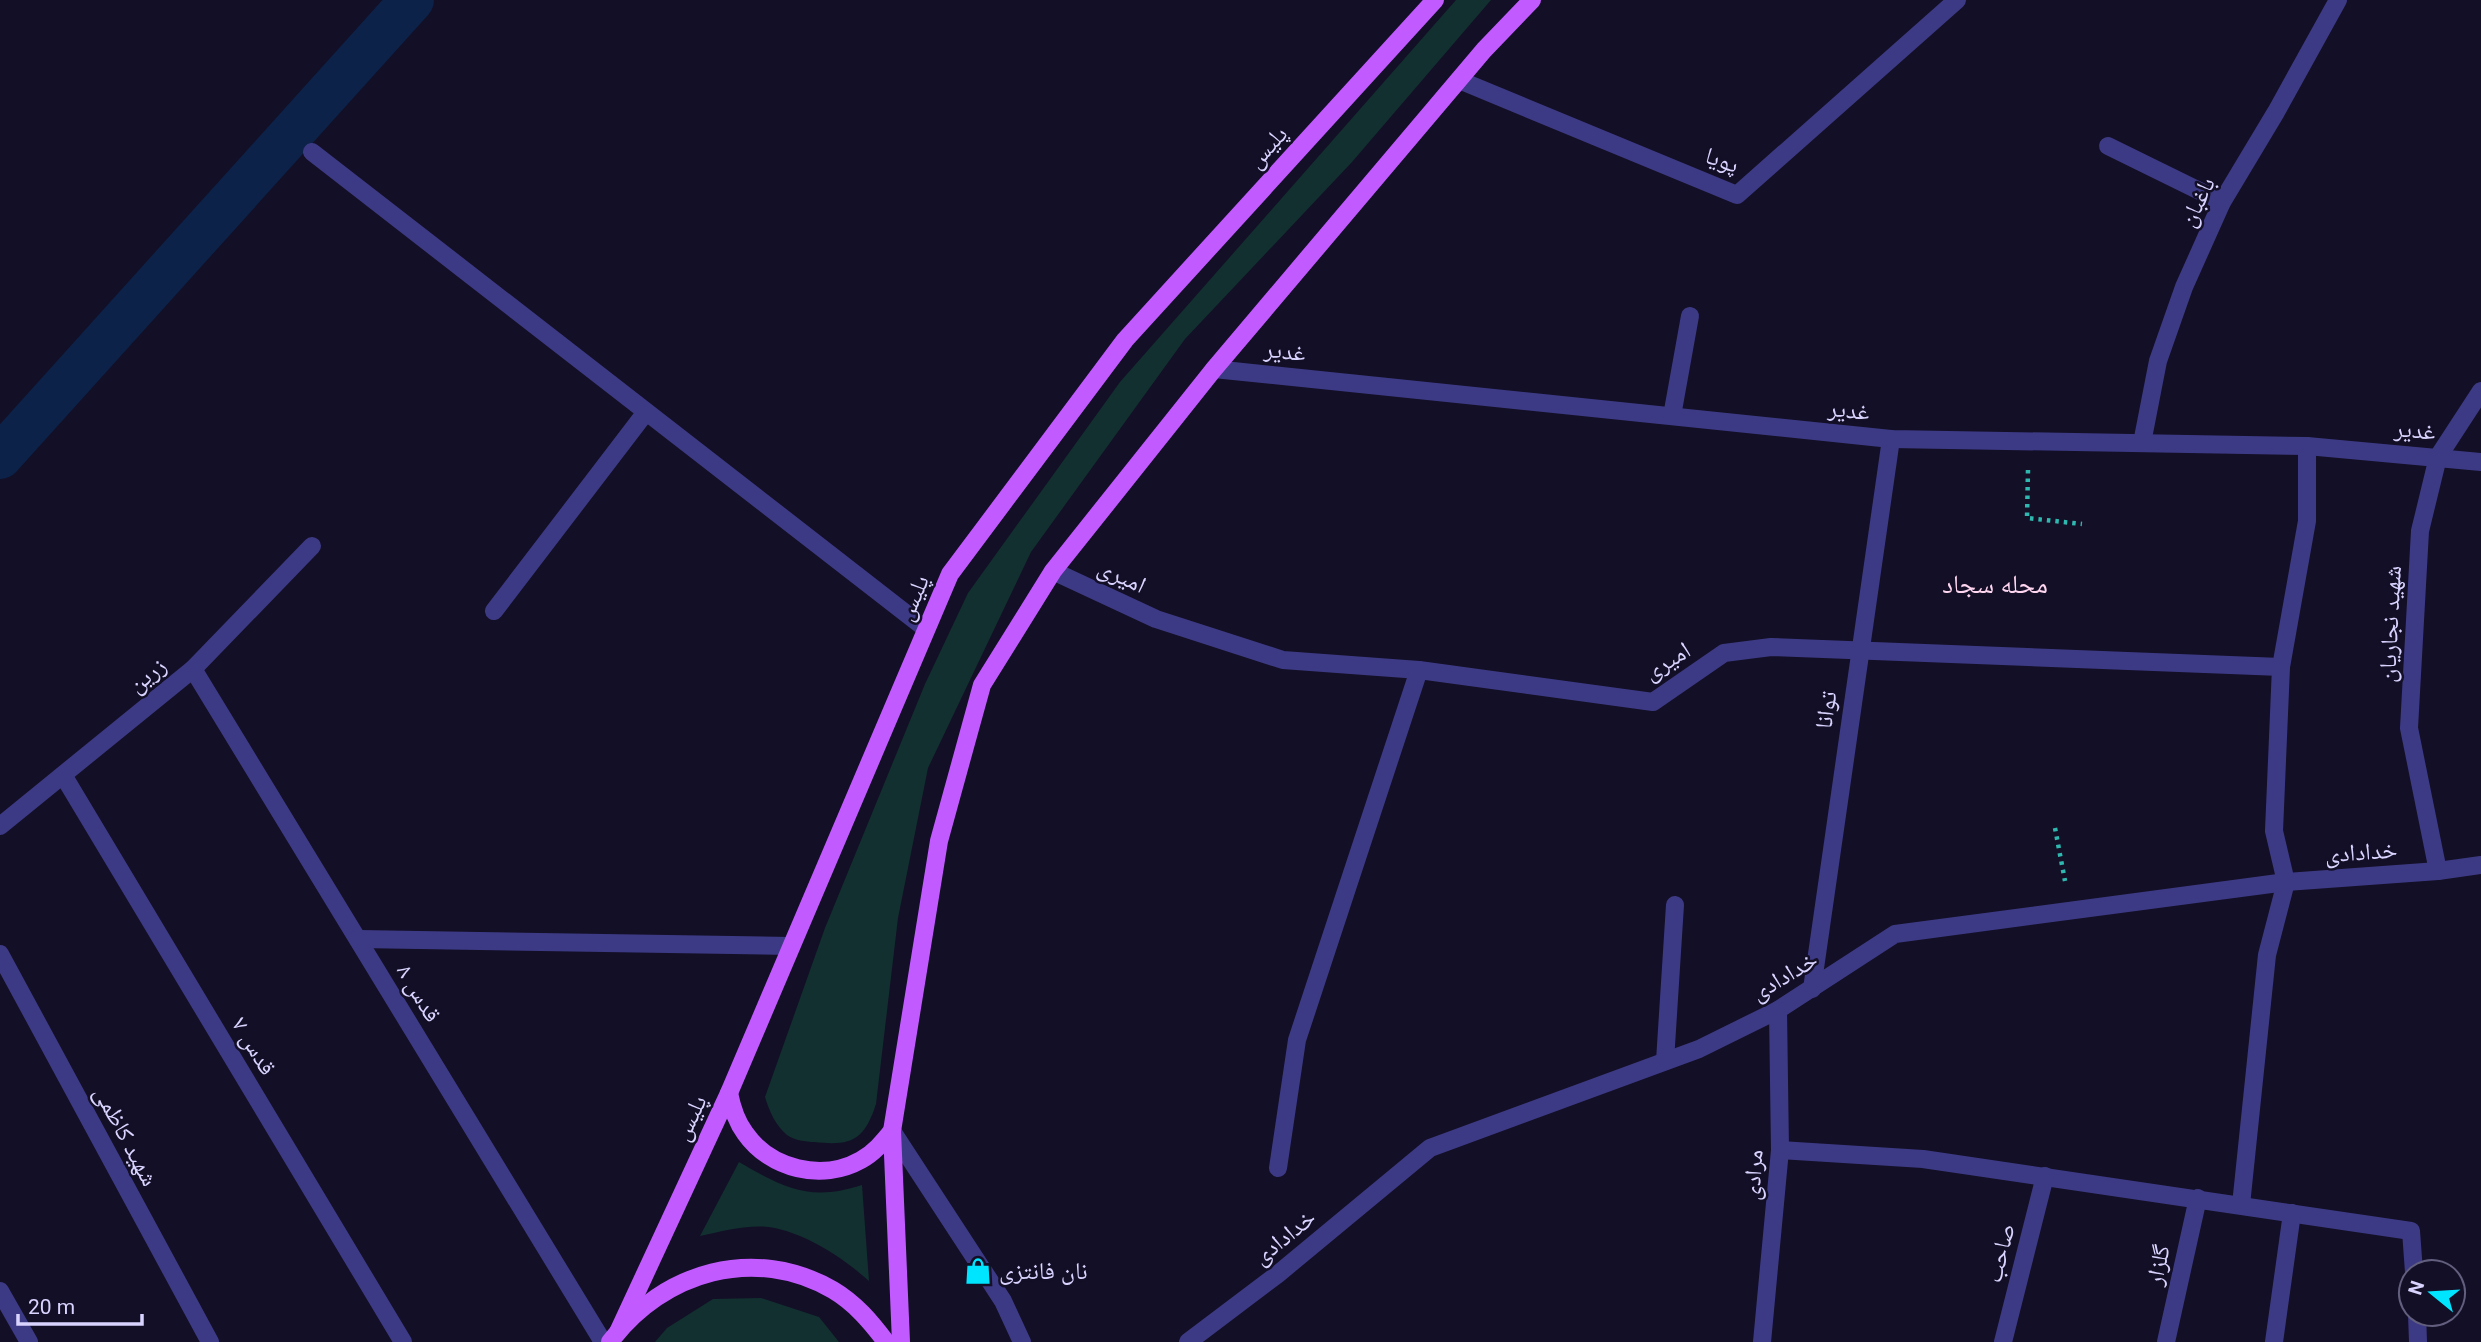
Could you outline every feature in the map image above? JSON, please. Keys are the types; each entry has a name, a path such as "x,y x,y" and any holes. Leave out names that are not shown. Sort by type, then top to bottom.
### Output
{"main road":[{"name":"پلیس","path":"615,1336 729,1093 950,574 1125,340 1435,0"},
{"path":"901,1342 892,1130 939,841 982,685 1053,571 1214,369 1484,50 1532,0"},
{"path":"729,1093 734,1115 759,1150 798,1169 819,1171 841,1168 861,1160 878,1147 892,1130"},
{"path":"615,1336 657,1297 690,1279 726,1268 764,1267 801,1275 835,1290 864,1314 886,1342"}],"street":[{"name":"پویا","path":"1459,80 1737,195 1957,0"},
{"name":"باغبان","path":"2142,443 2158,361 2184,287 2222,202 2276,112 2337,0"},
{"path":"2108,146 2222,202"},
{"path":"312,152 926,629"},
{"path":"1672,416 1690,316"},
{"name":"غدیر","path":"1214,369 1891,439 2307,446 2481,462"},
{"name":"شهید نجاریان","path":"2438,871 2409,728 2420,531 2438,457 2481,391"},
{"path":"494,611 646,412"},
{"name":"توانا","path":"1812,989 1891,439"},
{"path":"2241,1205 2267,955 2286,882 2274,831 2281,667 2307,521 2307,446"},
{"name":"زرین","path":"0,826 193,669 312,546"},
{"name":"امیری","path":"1053,571 1156,619 1283,660 1419,670 1653,702 1724,653 1771,647 2281,667"},
{"name":"قدس ۸","path":"193,669 603,1342"},
{"path":"1278,1168 1297,1040 1419,670"},
{"name":"قدس ۷","path":"63,775 403,1342"},
{"name":"خدادادی","path":"1188,1342 1278,1274 1430,1147 1699,1049 1778,1010 1895,934 2286,882 2438,871 2481,865"},
{"path":"1665,1061 1675,905"},
{"path":"358,939 791,946"},
{"name":"شهید کاظمی","path":"0,954 209,1342"},
{"name":"مرادی","path":"1762,1342 1780,1150 1778,1010"},
{"path":"892,1130 1003,1301 1022,1342"},
{"path":"1780,1150 1923,1159 2411,1231 2413,1258"},
{"name":"صاحب","path":"2003,1342 2045,1176"},
{"name":"گلزار","path":"2166,1342 2198,1198"},
{"path":"2274,1342 2292,1213"},
{"path":"0,1291 29,1342"}],"path":[{"path":"2029,441 2027,518 2082,524"},
{"path":"2055,828 2070,909"}],"green space":[{"path":"1456,0 1491,0 1352,162 1185,339 1031,552 928,768 898,918 876,1104 861,1133 847,1141 811,1142 790,1137 776,1123 765,1097 825,928 925,684 968,593 1120,382"},
{"path":"739,1162 798,1190 827,1192 862,1185 869,1281 825,1249 801,1236 775,1228 747,1227 700,1236"},
{"path":"761,1298 819,1317 839,1342 655,1342 667,1328 713,1299"}],"waterway":[{"path":"0,457 412,0"}],"place":[{"name":"نان فانتزی","path":"978,1271"}],"district":[{"name":"محله سجاد","path":"1995,584"}]}
